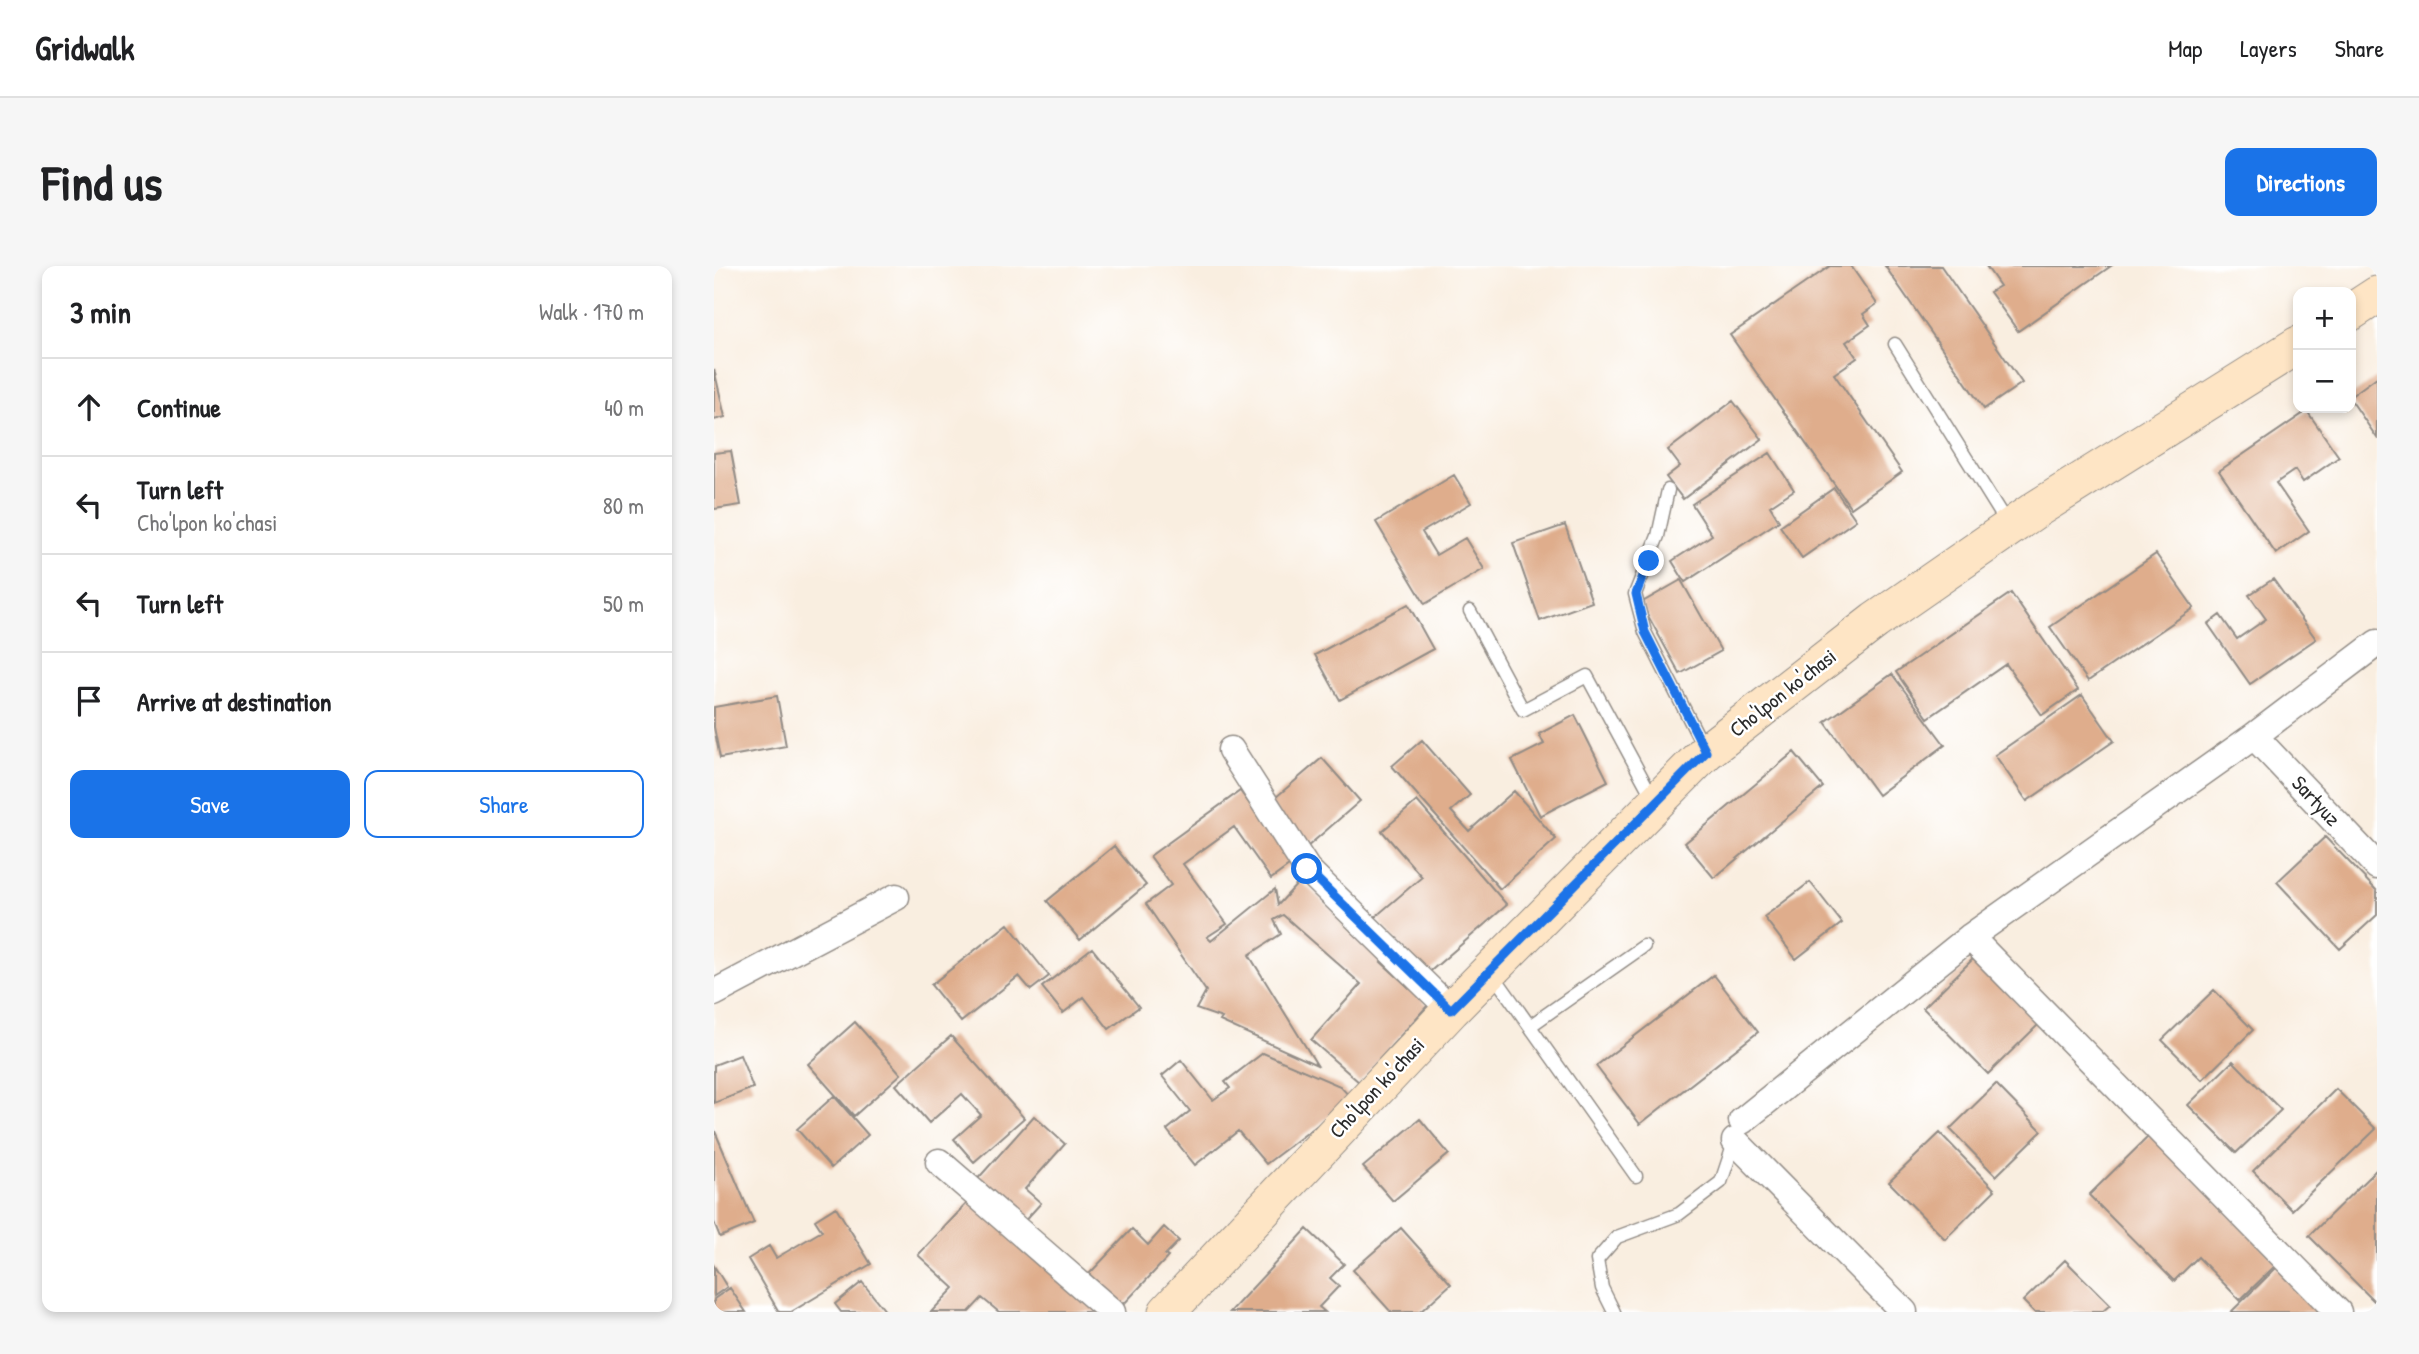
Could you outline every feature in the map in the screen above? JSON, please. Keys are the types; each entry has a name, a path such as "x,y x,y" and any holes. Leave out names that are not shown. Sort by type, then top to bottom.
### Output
{"main road":[{"path":"2356,309 2377,295"},
{"name":"Cho'lpon ko'chasi","path":"1167,1312 1451,1010 1706,752 1875,621 2010,528 2293,348"}],"street":[{"path":"1904,1312 1738,1131 1970,936 2254,736 2377,643"},
{"name":"Sartyuz","path":"2254,736 2377,866"},
{"path":"1231,750 1307,869 1451,1010"},
{"path":"714,993 896,897"},
{"path":"1970,936 2338,1312"},
{"path":"939,1162 1112,1312"}],"lane":[{"path":"1895,344 2010,528"},
{"path":"1668,491 1658,536 1636,594 1645,632 1706,752"},
{"path":"1470,611 1523,710 1587,676 1655,804"},
{"path":"1530,1026 1644,946"},
{"path":"1490,970 1636,1176"},
{"path":"1614,1312 1602,1288 1597,1260 1617,1237 1679,1214 1721,1182 1738,1131"}],"building":[{"path":"1830,266 1851,266 1877,304 1863,314 1870,325 1846,342 1857,358 1834,374 1902,472 1851,508 1730,335"},
{"path":"1885,266 1941,266 2022,383 1984,409"},
{"path":"1986,266 2111,266 2018,331 1990,292 2000,286"},
{"path":"714,369 725,417 714,420"},
{"path":"2377,377 2377,438 2356,407 2356,392"},
{"path":"1733,401 1762,439 1683,499 1666,477 1680,466 1668,450"},
{"path":"2304,413 2308,413 2339,457 2303,482 2295,470 2276,483 2309,531 2276,554 2219,471"},
{"path":"731,451 741,505 714,509 714,453"},
{"path":"1770,453 1794,490 1770,506 1779,521 1685,582 1672,561 1712,535 1692,504"},
{"path":"1454,475 1471,503 1422,532 1436,555 1465,538 1484,569 1425,604 1376,522"},
{"path":"1834,488 1856,520 1802,558 1780,526"},
{"path":"1565,525 1592,602 1540,621 1513,543"},
{"path":"2156,554 2194,608 2088,681 2050,627"},
{"path":"2273,579 2316,639 2250,684 2208,624 2220,615 2237,639 2266,619 2249,595"},
{"path":"1681,580 1721,651 1680,674 1641,603"},
{"path":"2011,593 2078,690 2042,715 2006,664 1928,718 1896,672"},
{"path":"1408,604 1433,649 1340,700 1315,655"},
{"path":"1892,674 1945,745 1878,795 1825,722"},
{"path":"2082,695 2114,741 2027,801 1995,755"},
{"path":"777,696 786,746 720,758 714,727 714,707"},
{"path":"1575,715 1608,781 1540,816 1512,760 1544,744 1539,734"},
{"path":"1422,740 1470,795 1451,811 1469,831 1514,791 1556,839 1500,889 1392,766"},
{"path":"1794,752 1823,787 1714,878 1685,843"},
{"path":"1322,758 1360,801 1307,847 1269,803"},
{"path":"1240,791 1293,863 1271,879 1234,827 1183,864 1227,924 1207,937 1211,941 1275,889 1278,905 1300,881 1386,957 1381,962 1428,1005 1359,1082 1311,1040 1361,984 1283,915 1274,920 1281,934 1249,955 1317,1065 1220,1021 1222,1018 1196,1009 1206,991 1146,904 1171,885 1150,856"},
{"path":"1417,801 1507,905 1426,975 1375,917 1422,877 1382,831"},
{"path":"2325,837 2377,891 2377,915 2340,949 2277,882"},
{"path":"1114,846 1146,885 1080,940 1047,901"},
{"path":"1810,882 1842,923 1796,959 1764,917"},
{"path":"1008,924 1049,976 1031,990 1019,976 961,1022 931,985"},
{"path":"1092,948 1139,1007 1109,1029 1084,997 1063,1013 1042,987"},
{"path":"1974,958 2039,1024 1988,1074 1923,1008"},
{"path":"1714,975 1758,1032 1640,1124 1596,1066"},
{"path":"2214,990 2253,1030 2202,1080 2162,1040"},
{"path":"855,1022 901,1074 854,1116 808,1064"},
{"path":"951,1036 1024,1118 974,1162 954,1139 981,1115 962,1094 929,1123 896,1085"},
{"path":"1263,1053 1340,1086 1352,1099 1266,1164 1238,1131 1195,1165 1167,1130 1190,1111 1162,1076 1181,1060 1213,1100 1230,1088 1225,1082"},
{"path":"740,1055 753,1088 714,1103 714,1065"},
{"path":"2233,1061 2281,1110 2236,1153 2188,1105"},
{"path":"1996,1084 2042,1131 1996,1176 1950,1129"},
{"path":"2336,1089 2376,1129 2292,1210 2253,1171"},
{"path":"834,1096 868,1135 831,1168 797,1129"},
{"path":"1034,1116 1065,1144 1025,1189 1041,1203 1021,1225 974,1183"},
{"path":"1420,1119 1449,1154 1393,1201 1363,1167"},
{"path":"714,1129 754,1223 720,1237 714,1222"},
{"path":"1940,1133 1995,1190 1945,1239 1889,1182"},
{"path":"2151,1134 2278,1263 2240,1300 2198,1257 2174,1281 2089,1195"},
{"path":"2377,1169 2377,1304 2309,1236"},
{"path":"972,1198 1105,1312 999,1312 982,1298 969,1312 931,1312 954,1288 918,1255"},
{"path":"836,1207 871,1264 791,1312 779,1312 748,1259 769,1246 776,1258 822,1231 815,1220"},
{"path":"1164,1227 1179,1241 1165,1255 1168,1257 1122,1306 1089,1274 1132,1229 1148,1245"},
{"path":"1401,1228 1451,1284 1420,1312 1391,1312 1353,1270"},
{"path":"1307,1229 1344,1264 1330,1278 1339,1286 1319,1307 1325,1312 1230,1312"},
{"path":"2065,1260 2110,1305 2102,1312 2034,1312 2023,1301"},
{"path":"714,1266 727,1287 714,1296"},
{"path":"2277,1267 2321,1312 2231,1312"},
{"path":"862,1282 886,1312 841,1312 835,1304"},
{"path":"730,1288 746,1312 714,1312 714,1299"}],"route":[{"path":"1307,869 1451,1010 1706,752 1645,632 1636,594 1649,561"}]}
